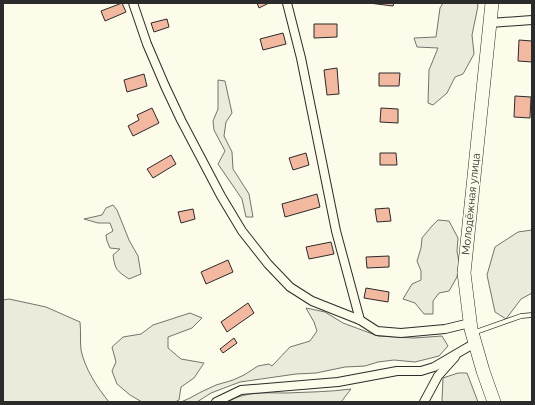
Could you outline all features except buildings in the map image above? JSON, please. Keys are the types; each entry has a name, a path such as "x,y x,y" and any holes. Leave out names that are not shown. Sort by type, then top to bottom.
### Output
{"main road":[{"name":"Молодёжная улица","path":"492,3 464,273 472,333 494,402"}],"street":[{"path":"133,3 147,44 165,86 221,196 242,231 268,264 290,287 312,301 360,320 377,331 401,333 445,329 472,333 459,352 438,376 424,402"},
{"path":"287,3 301,58 336,231 360,320"},
{"path":"490,23 532,20"},
{"path":"216,402 241,390 338,382 397,372 421,371 434,367 459,352"}],"lane":[{"path":"472,333 522,316 532,315"}],"shaded area":[{"path":"443,3 477,3 478,6 472,35 474,54 463,74 455,77 447,93 433,105 428,103 429,70 438,48 417,47 414,38 436,37 440,8"},
{"path":"218,80 225,81 232,113 226,122 224,136 232,152 233,169 249,194 253,217 246,217 242,199 218,164 225,151 214,130 213,121 218,109"},
{"path":"113,205 117,210 129,240 138,256 141,274 129,279 119,272 115,264 113,255 120,249 110,248 107,241 106,235 113,231 110,223 98,223 84,219 102,215 106,208"},
{"path":"438,220 449,221 458,238 457,251 459,262 457,277 449,291 439,293 433,301 433,314 424,314 415,303 403,299 412,284 421,280 421,271 417,261 422,238"},
{"path":"532,230 532,293 521,299 506,319 495,312 487,275 495,247 518,232"},
{"path":"9,299 46,307 80,322 81,350 85,364 96,384 109,402 3,402 3,300"},
{"path":"306,308 325,312 343,323 378,336 414,338 442,336 448,346 439,356 415,362 394,360 316,373 296,374 240,382 211,393 197,402 181,402 216,385 244,375 258,366 269,364 272,366 290,347 310,341 317,331"},
{"path":"190,313 202,318 192,328 168,337 168,348 181,359 204,363 194,378 181,387 179,400 175,402 142,402 130,395 117,384 112,371 116,362 112,347 123,337 141,334 153,325"},
{"path":"458,373 467,373 478,402 443,402 443,378"},
{"path":"351,389 341,402 228,402 241,396 256,393 318,392"}]}
